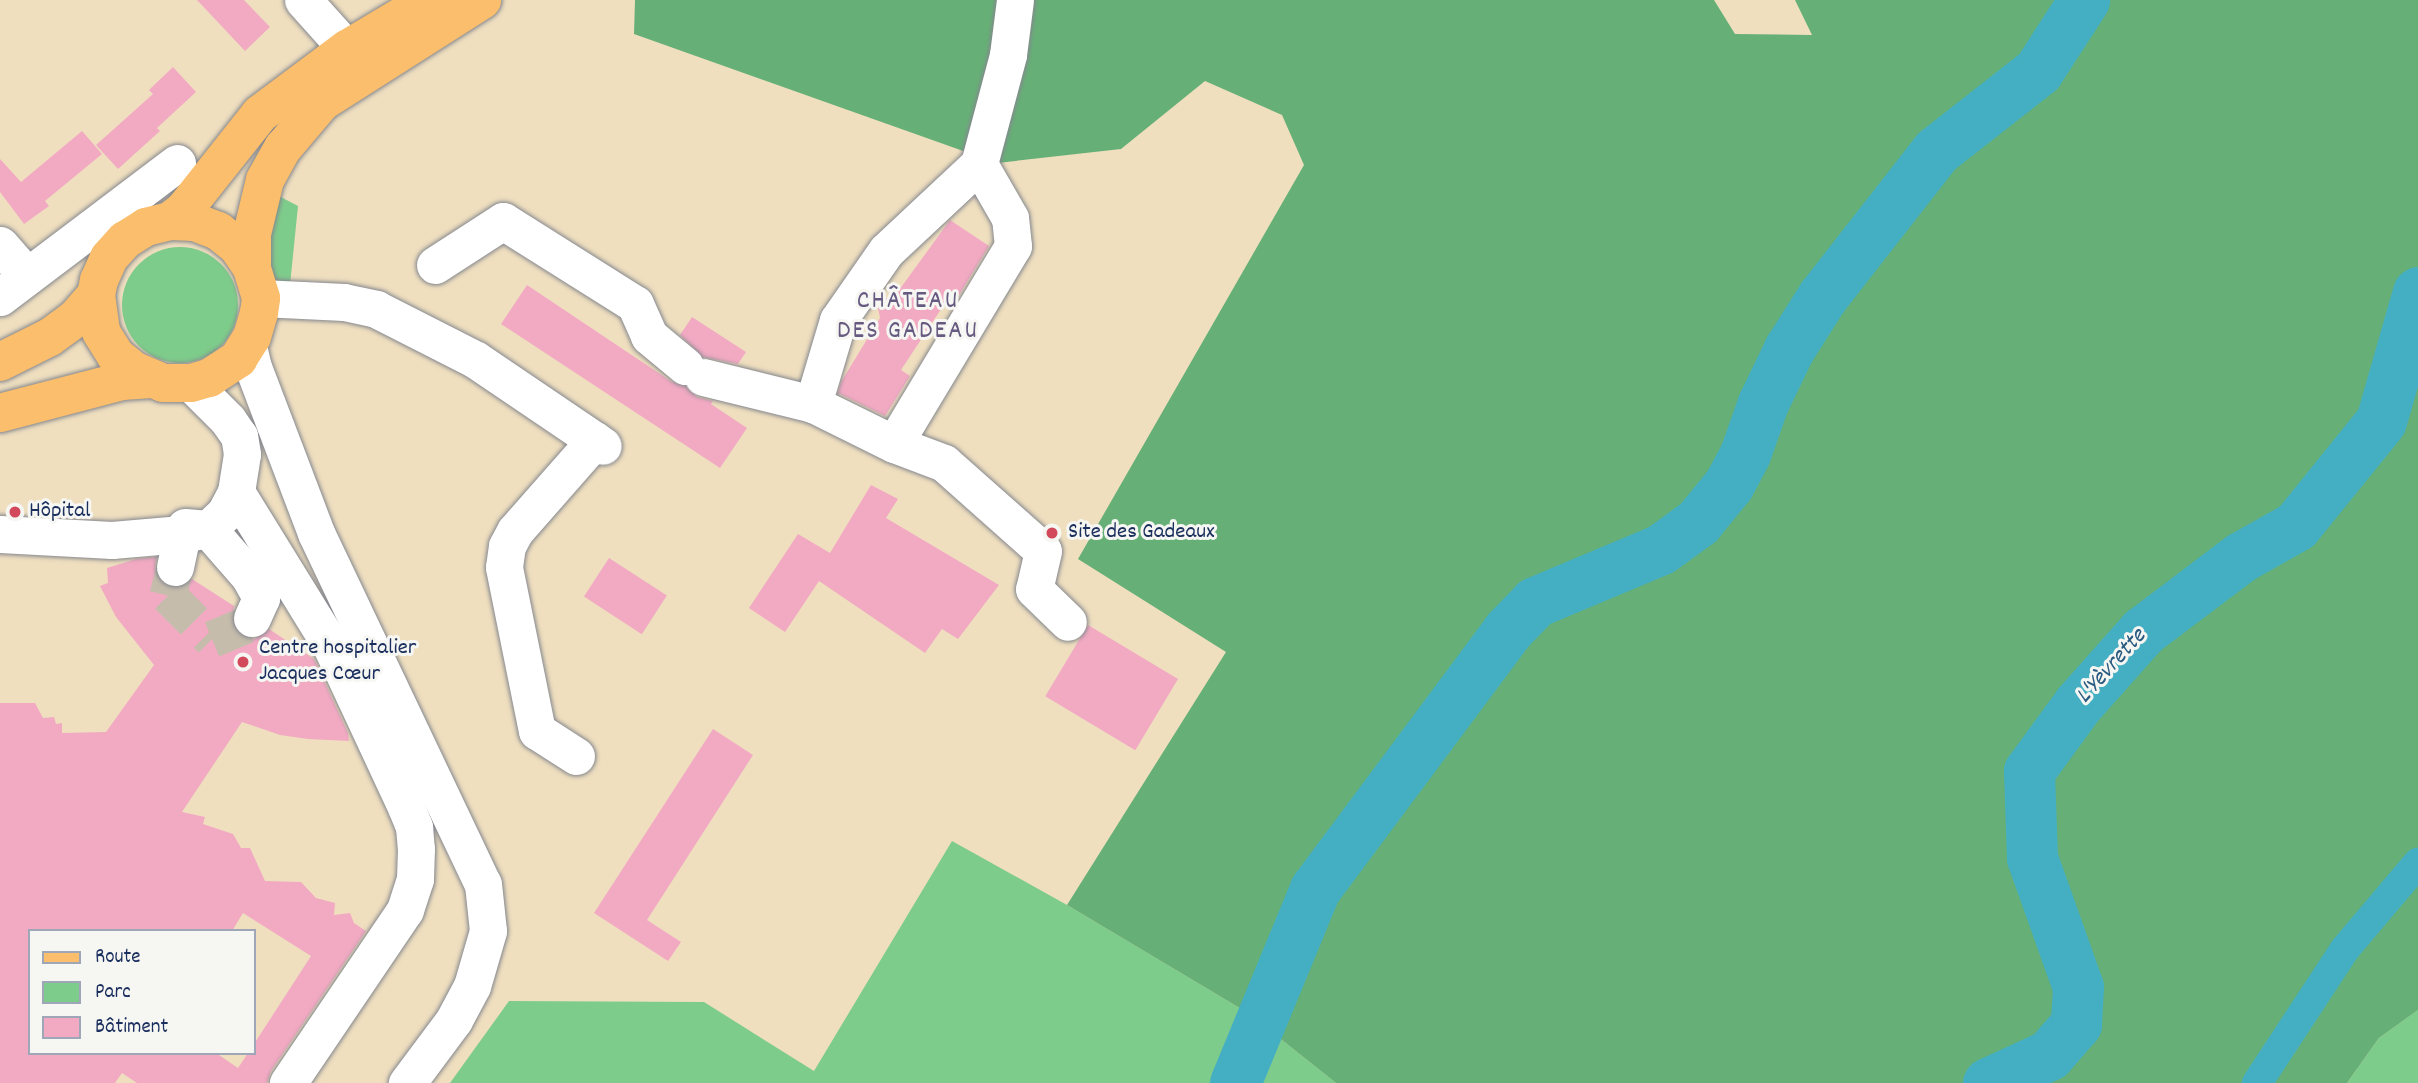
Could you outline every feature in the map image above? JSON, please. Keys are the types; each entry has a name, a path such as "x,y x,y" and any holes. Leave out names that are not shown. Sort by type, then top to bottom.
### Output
{"main road":[{"path":"170,221 184,210 260,114 347,49 429,0"},
{"path":"0,413 122,381 148,379 163,383 191,383 225,369 248,346 256,283 252,234 265,180 302,123 322,102 358,76 482,0"},
{"path":"0,362 50,337 76,318 96,295 116,228 146,227 170,221 195,222 218,231 238,247 256,283"},
{"path":"96,295 102,332 116,356 148,379"}],"street":[{"path":"303,0 347,49"},
{"path":"813,404 838,320 879,260 939,198 979,164 1008,54 1015,0"},
{"path":"0,245 14,287 116,228 177,163"},
{"path":"894,444 1013,246 1010,218 979,164"},
{"path":"435,265 503,221 635,304 649,336 694,372 813,404 894,444 944,463 1043,551 1034,589 1068,622"},
{"path":"256,283 376,309 476,360 599,443 515,531 507,546 504,566 537,731 576,757"},
{"path":"248,346 253,367 316,533 483,884 488,931 472,986 454,1020 407,1083"},
{"path":"188,544 225,513 236,492 242,460 239,436 228,420 191,383"},
{"path":"236,492 331,646 414,827 415,879 405,910 288,1083"},
{"path":"2,534 27,517 188,544 249,576 261,598 252,618"},
{"path":"316,533 315,557 331,646"}],"green space":[{"path":"635,0 1714,0 1735,34 1812,35 1795,0 2418,0 2418,1010 2379,1038 2347,1083 1336,1083 1248,1013 1067,905 1226,652 1078,559 1304,165 1282,115 1205,81 1121,149 997,163 634,34"},
{"path":"275,194 298,206 290,285 273,284 266,251"},
{"path":"180,247 202,251 221,264 234,283 238,305 234,327 221,346 202,359 180,363 158,359 139,346 126,327 122,305 126,283 139,264 158,251"},
{"path":"952,841 1067,905 1248,1013 1336,1083 450,1083 509,1001 704,1002 814,1071"},
{"path":"2418,1010 2418,1083 2347,1083 2379,1038"}],"building":[{"path":"197,0 244,0 270,27 245,51"},
{"path":"173,67 196,92 157,128 160,131 118,169 96,145 153,94 149,90"},
{"path":"82,131 102,154 45,201 49,206 24,224 0,192 0,159 21,182"},
{"path":"950,220 989,246 956,300 949,297 901,370 910,376 885,416 838,393 841,382 880,318 878,308 881,299 894,297"},
{"path":"527,285 672,382 685,386 697,397 713,401 711,404 747,428 720,468 501,324"},
{"path":"692,317 746,352 738,364 703,357 680,335"},
{"path":"871,485 898,499 886,518 999,585 958,639 942,629 925,653 819,581 785,632 749,608 798,534 830,553"},
{"path":"156,557 155,573 162,583 170,587 181,587 192,579 234,606 231,621 235,631 243,637 255,639 269,629 314,659 348,733 349,741 308,739 280,735 242,722 182,812 205,817 203,824 233,834 241,848 250,848 265,881 301,882 316,898 335,903 334,915 350,913 354,923 366,931 271,1071 267,1083 137,1083 122,1073 115,1083 0,1083 0,703 35,703 43,718 54,717 56,724 62,723 62,733 106,732 154,665 116,617 100,586 108,583 107,568 136,559"},
{"path":"609,558 667,596 642,634 584,597"},
{"path":"1088,625 1178,679 1135,750 1045,696"},
{"path":"713,729 753,755 647,920 681,942 668,961 594,913"}],"waterway":[{"path":"1235,1083 1315,889 1507,631 1535,602 1661,549 1698,522 1729,484 1745,454 1763,403 1789,349 1822,297 1936,151 2038,71 2084,0"},
{"name":"L'Yèvrette","path":"1988,1083 2049,1055 2076,1024 2078,987 2032,858 2029,771 2078,704 2143,631 2241,557 2296,526 2381,421 2418,292"},
{"path":"2257,1083 2345,949 2418,863"}],"tunnel":[{"path":"175,567 168,595 212,639 250,623 252,618"}],"place":[{"name":"Hôpital","path":"15,512"},
{"name":"Site des Gadeaux","path":"1052,533"},
{"name":"Centre hospitalier Jacques Cœur","path":"243,662"}],"district":[{"name":"CHÂTEAU DES GADEAU","path":"908,317"}]}
